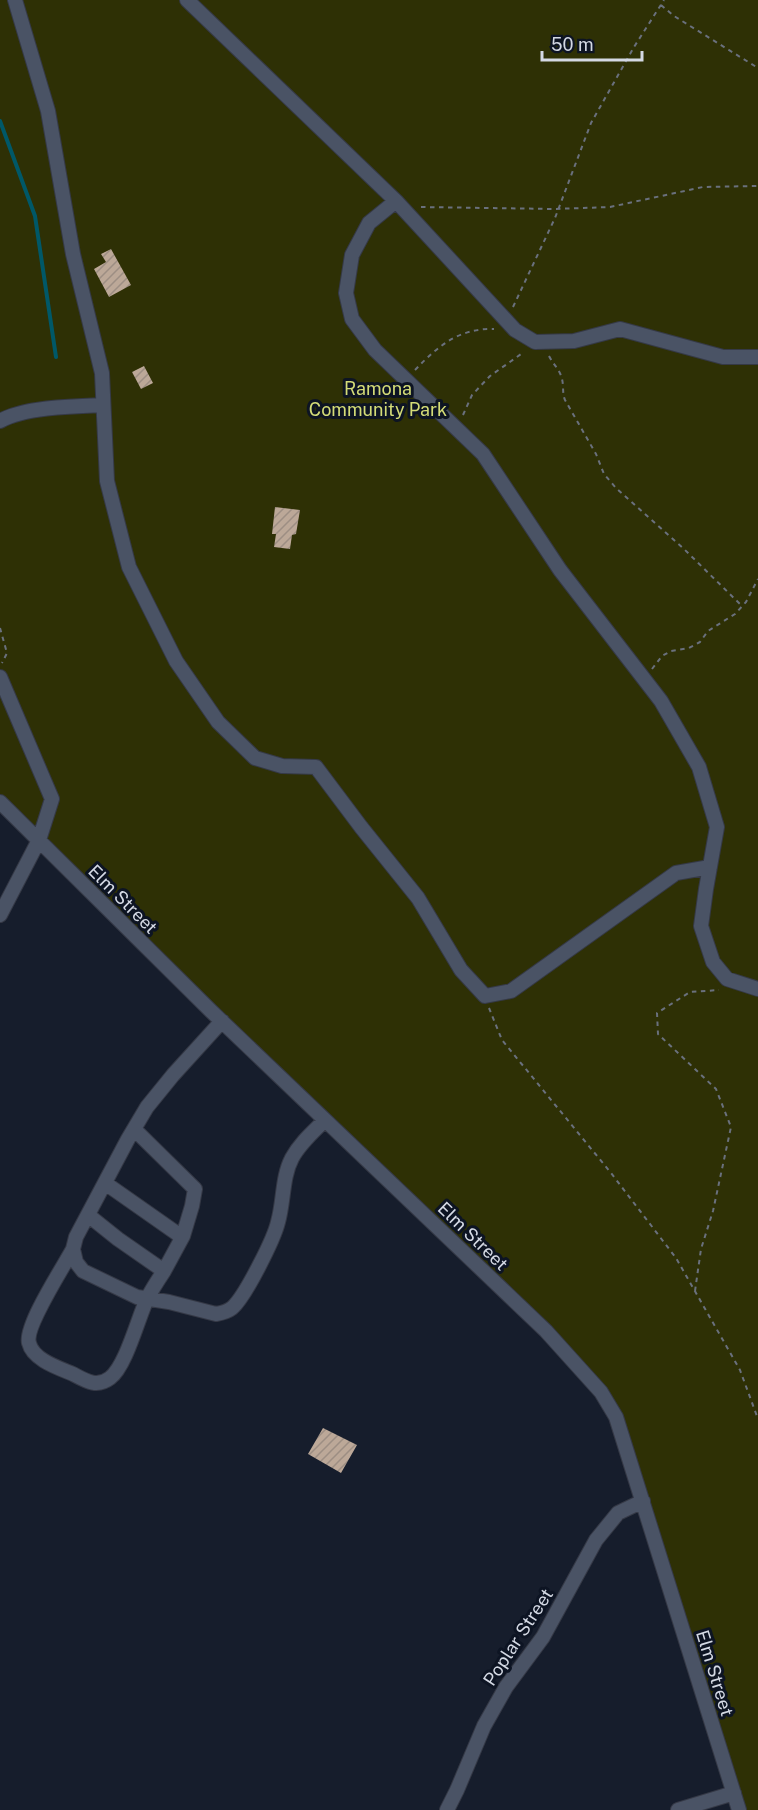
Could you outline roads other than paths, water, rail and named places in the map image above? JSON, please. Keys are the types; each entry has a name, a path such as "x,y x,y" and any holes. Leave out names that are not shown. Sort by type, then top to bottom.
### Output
{"street":[{"path":"15,0 48,111 73,254 102,373 107,481 129,567 176,661 219,722 255,758 282,766 316,767 418,898 461,970 485,996 511,991 676,873 710,867"},
{"path":"187,0 400,204 511,326 539,342 574,341 620,329 723,357 758,357"},
{"path":"400,204 369,223 352,255 346,292 352,319 375,350 483,454 560,570 662,701 699,767 717,827 701,926 713,962 727,979 758,989"},
{"path":"0,421 9,416 59,407 104,405"},
{"path":"0,677 52,799 39,840 0,915"},
{"name":"Elm Street","path":"0,802 222,1022 546,1331 601,1392 616,1418 739,1810"},
{"path":"134,1129 195,1189 182,1237 147,1299 122,1361 113,1376 102,1383 92,1384 43,1360 29,1344 28,1334 73,1249 76,1237 134,1129 147,1107 172,1075 222,1022"},
{"path":"73,1249 76,1262 83,1271 137,1298 169,1302 216,1314 231,1310 243,1294 273,1237 278,1222 287,1169 292,1158 302,1143 325,1120"},
{"path":"105,1183 182,1237"},
{"path":"88,1215 164,1271"},
{"name":"Poplar Street","path":"447,1810 489,1716 506,1687 543,1637 596,1540 618,1513 642,1502"},
{"path":"678,1810 734,1793"}],"waterway":[{"path":"0,121 35,216 56,357"}],"park label":[{"name":"Ramona Community Park","path":"378,398"}]}
